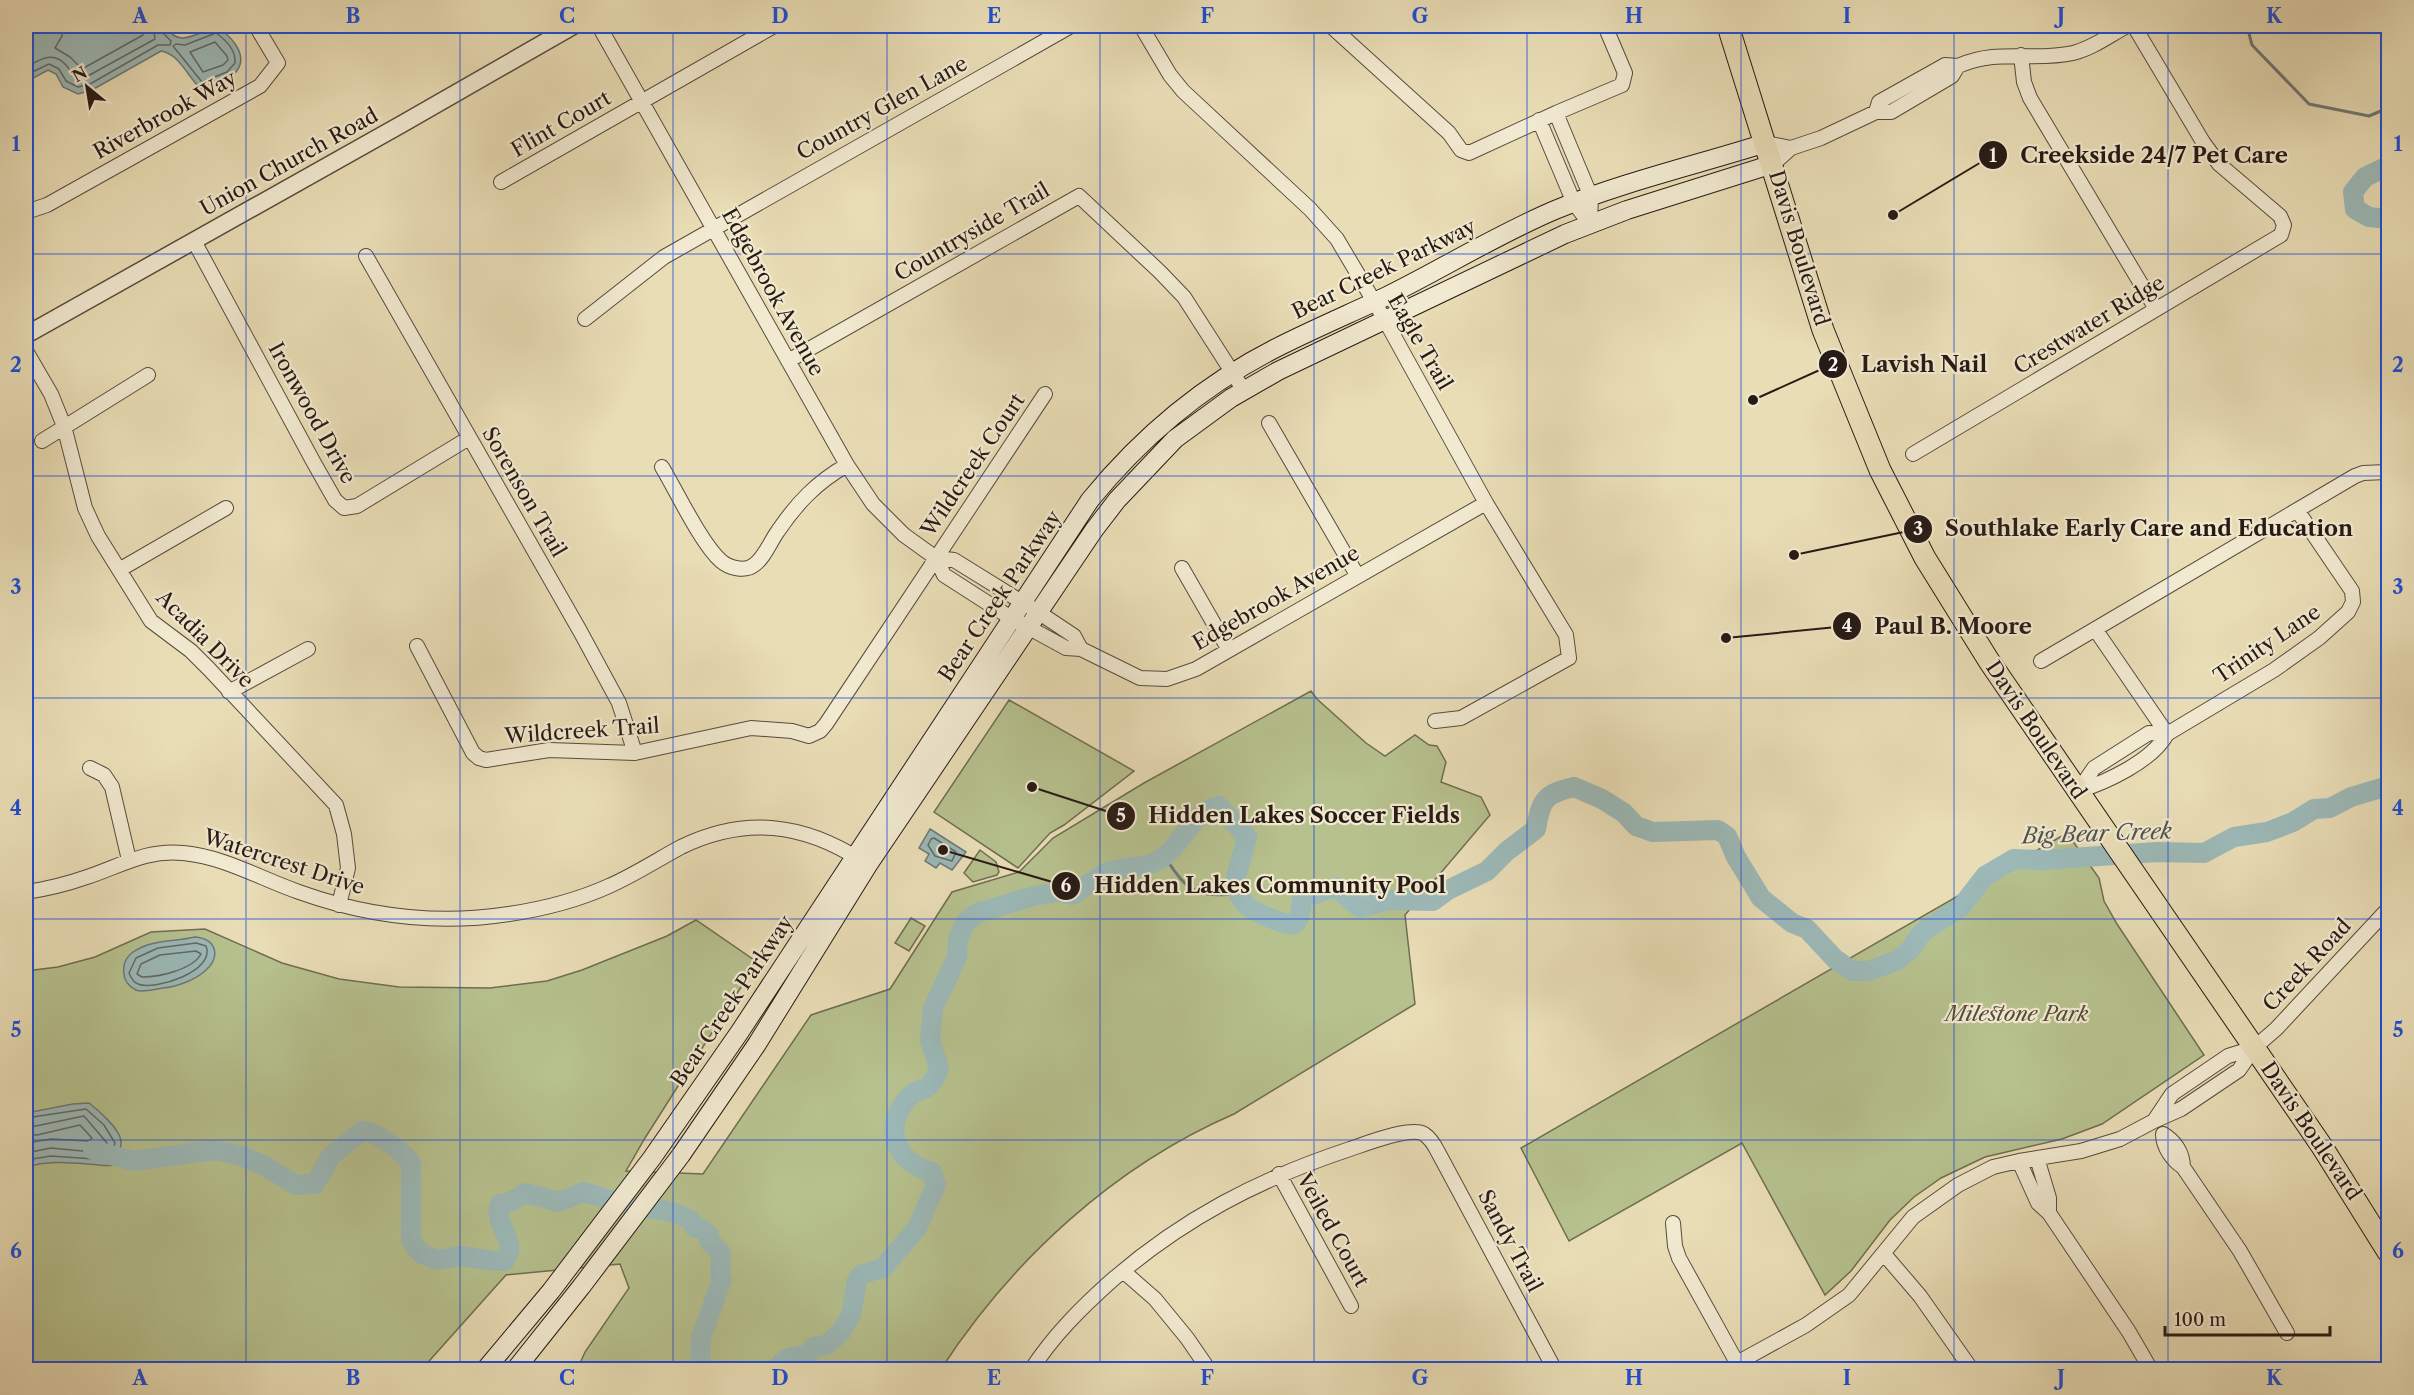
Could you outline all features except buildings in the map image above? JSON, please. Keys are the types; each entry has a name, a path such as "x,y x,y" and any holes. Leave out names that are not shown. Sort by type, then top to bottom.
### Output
{"main road":[{"name":"Davis Boulevard","path":"1728,26 1823,330 1880,471 1925,558 1971,634 2358,1201 2388,1252"},
{"name":"Bear Creek Parkway","path":"517,1369 681,1155 757,1044 862,861 1011,618 1090,500 1124,460 1187,404 1233,372 1282,345 1374,302 1526,223 1591,197 1766,143"},
{"name":"Bear Creek Parkway","path":"491,1365 551,1291 652,1158 1104,517 1179,436 1243,389 1315,352 1590,224 1636,207 1773,164"}],"street":[{"name":"Riverbrook Way","path":"26,212 47,206 260,86 278,63 256,26"},
{"name":"Union Church Road","path":"26,335 573,26"},
{"name":"Edgebrook Avenue","path":"599,26 864,493 904,535 936,558 944,575 1011,618 1033,620 1074,636 1081,649 1140,678 1167,680 1196,669 1486,503"},
{"name":"Flint Court","path":"501,182 774,26"},
{"name":"Country Glen Lane","path":"585,319 664,257 713,227 1071,26"},
{"name":"Eagle Trail","path":"1141,26 1170,75 1183,91 1325,224 1343,249 1486,503 1566,634 1569,658 1461,717 1435,721"},
{"path":"1331,26 1449,134 1465,152 1473,153 1481,146 1556,112 1619,87 1624,82 1625,73 1605,26"},
{"name":"Bear Creek Parkway","path":"1773,164 1791,148 1821,138 1876,112 1891,112 1952,76 1958,66 1980,58 2074,53 2090,47 2127,26"},
{"name":"Crestwater Ridge","path":"1913,454 2276,239 2283,229 2280,216 2228,174 2210,152 2134,26"},
{"path":"2021,55 2024,82 2030,98 2156,309"},
{"path":"1556,112 1591,197 1590,224"},
{"path":"1539,120 1574,203 1590,224"},
{"name":"Bear Creek Parkway","path":"1766,143 1791,148"},
{"name":"Countryside Trail","path":"788,361 1079,196 1178,290 1191,306 1243,389"},
{"name":"Ironwood Drive","path":"194,241 314,463 335,500 344,508 357,506 469,438"},
{"name":"Sorenson Trail","path":"366,256 619,703 635,753"},
{"name":"Acadia Drive","path":"26,351 51,394 64,426 85,508 98,536 151,621 191,651 336,805 345,834 348,868 339,906"},
{"path":"42,441 148,375"},
{"name":"Wildcreek Court","path":"936,558 1045,394"},
{"path":"1269,423 1357,575"},
{"path":"662,467 708,544 721,561 740,570 753,566 763,555 805,495 828,476 847,465"},
{"path":"2041,660 2355,476 2363,473 2386,472"},
{"path":"119,570 226,508"},
{"name":"Trinity Lane","path":"2078,791 2104,783 2160,747 2168,734 2288,660 2319,638 2350,609 2352,591 2297,510"},
{"name":"Edgebrook Avenue","path":"936,558 954,560 1021,603 1033,620"},
{"name":"Wildcreek Trail","path":"417,646 474,753 486,760 549,750 635,753 751,728 792,731 809,736 820,731 826,724 936,558"},
{"path":"1182,568 1229,650"},
{"path":"2095,629 2168,734"},
{"path":"229,692 308,649"},
{"name":"Trinity Lane","path":"2078,791 2094,768 2150,734 2168,734"},
{"path":"2128,747 2137,762"},
{"path":"90,768 104,775 112,787 129,860"},
{"name":"Watercrest Drive","path":"26,892 78,880 129,860 155,853 181,853 213,857 339,906 405,917 491,917 562,903 608,887 703,838 756,827 777,827 799,831 831,842 862,861"},
{"name":"Creek Road","path":"2254,1048 2276,1029 2388,909"},
{"path":"1673,1223 1675,1246 1679,1258 1739,1366 1826,1313 1850,1295 1913,1217 1934,1200 1977,1174 2019,1161 2102,1146 2129,1135 2154,1121 2172,1094 2228,1056 2254,1048"},
{"path":"2154,1121 2163,1134 2171,1138 2183,1157 2183,1167 2240,1251 2287,1333"},
{"name":"Sandy Trail","path":"1279,1174 1334,1154 1404,1133 1415,1131 1424,1134 1438,1152 1551,1368"},
{"path":"2037,1158 2049,1198 2049,1213"},
{"path":"2019,1161 2038,1203 2049,1213 2129,1332 2151,1370"},
{"path":"1031,1370 1047,1345 1074,1315 1123,1271 1170,1234 1215,1206 1279,1174"},
{"name":"Veiled Court","path":"1279,1174 1350,1306"},
{"path":"1884,1254 1920,1296 1972,1370"},
{"path":"1123,1271 1155,1299 1187,1338 1209,1370"},
{"path":"491,1365 517,1369"}],"green space":[{"path":"1311,691 1366,743 1385,756 1415,735 1429,745 1437,746 1446,762 1441,782 1481,797 1490,815 1405,915 1415,1004 1234,1114 1190,1135 1148,1160 1107,1189 1033,1254 1000,1290 941,1369 582,1369 581,1361 585,1352 629,1288 620,1264 506,1275 422,1369 26,1369 26,971 58,967 95,957 151,932 205,929 282,963 339,979 399,987 490,988 547,981 582,970 667,936 696,920 757,962 626,1171 703,1174 811,1015 890,989 952,892 1019,872 1053,838 1144,783"},
{"path":"1009,700 1134,771 1064,825 1050,833 1018,868 934,812"},
{"name":"Milestone Park","path":"2067,833 2099,878 2104,901 2117,924 2204,1055 2102,1124 2062,1139 1985,1157 1941,1178 1914,1197 1890,1220 1851,1271 1825,1295 1742,1143 1569,1241 1521,1148"},
{"path":"980,850 996,862 999,872 997,875 973,882 964,873"},
{"path":"911,918 925,926 909,951 895,943"}],"water":[{"path":"45,26 165,26 177,37 183,38 218,27 235,43 241,56 240,63 238,70 232,76 202,90 179,61 161,51 92,90 78,94 63,87 56,74 48,70 26,82 26,37"},
{"path":"930,829 966,852 952,870 940,863 936,868 925,861 929,854 919,848"},
{"path":"195,937 208,941 215,955 210,966 201,974 179,985 146,991 136,990 127,982 124,966 133,952 155,943"},
{"path":"89,1103 108,1120 120,1136 121,1147 115,1165 56,1162 26,1167 26,1113"}],"waterway":[{"path":"2247,26 2252,45 2309,104 2369,116 2388,108"},
{"name":"Big Bear Creek","path":"2388,166 2365,177 2353,192 2355,209 2369,217 2388,219"},
{"name":"Big Bear Creek","path":"776,1370 782,1362 789,1358 806,1356 814,1347 827,1345 841,1332 851,1315 857,1280 862,1274 883,1268 917,1228 936,1185 932,1172 908,1160 901,1151 894,1130 901,1107 912,1094 931,1084 939,1068 930,1040 933,1008 957,957 958,939 965,923 977,913 1034,896 1059,892 1073,895 1108,872 1160,860 1173,848 1195,820 1210,809 1219,806 1247,837 1234,885 1243,901 1249,908 1277,921 1294,924 1301,912 1302,898 1336,887 1361,908 1389,900 1433,901 1448,890 1487,871 1507,851 1536,829 1542,805 1550,796 1574,787 1602,799 1624,813 1636,826 1653,832 1718,830 1727,836 1736,857 1761,898 1792,923 1807,929 1835,959 1852,971 1868,971 1896,961 1911,949 1919,936 1928,928 1961,907 1985,876 2014,859 2043,860 2157,852 2204,853 2234,837 2267,832 2293,822 2314,809 2330,808 2351,797 2388,786"},
{"path":"1165,857 1180,878 1195,890 1213,895 1239,894"},
{"name":"Big Bear Creek","path":"93,1150 132,1161 214,1150 242,1156 263,1165 296,1185 315,1184 331,1156 362,1131 368,1132 389,1143 411,1163 411,1240 420,1253 437,1260 460,1256 504,1261 509,1247 500,1219 500,1204 511,1202 525,1193 559,1202 584,1192 634,1207 664,1210 681,1215 691,1221 695,1228 702,1229 709,1235 709,1241 721,1253 722,1279 701,1338 700,1370"}],"place":[{"name":"Creekside 24/7 Pet Care","path":"1893,215"},
{"name":"Lavish Nail","path":"1753,400"},
{"name":"Southlake Early Care and Education","path":"1794,555"},
{"name":"Paul B. Moore","path":"1726,638"},
{"name":"Hidden Lakes Soccer Fields","path":"1032,787"},
{"name":"Hidden Lakes Community Pool","path":"943,850"}]}
